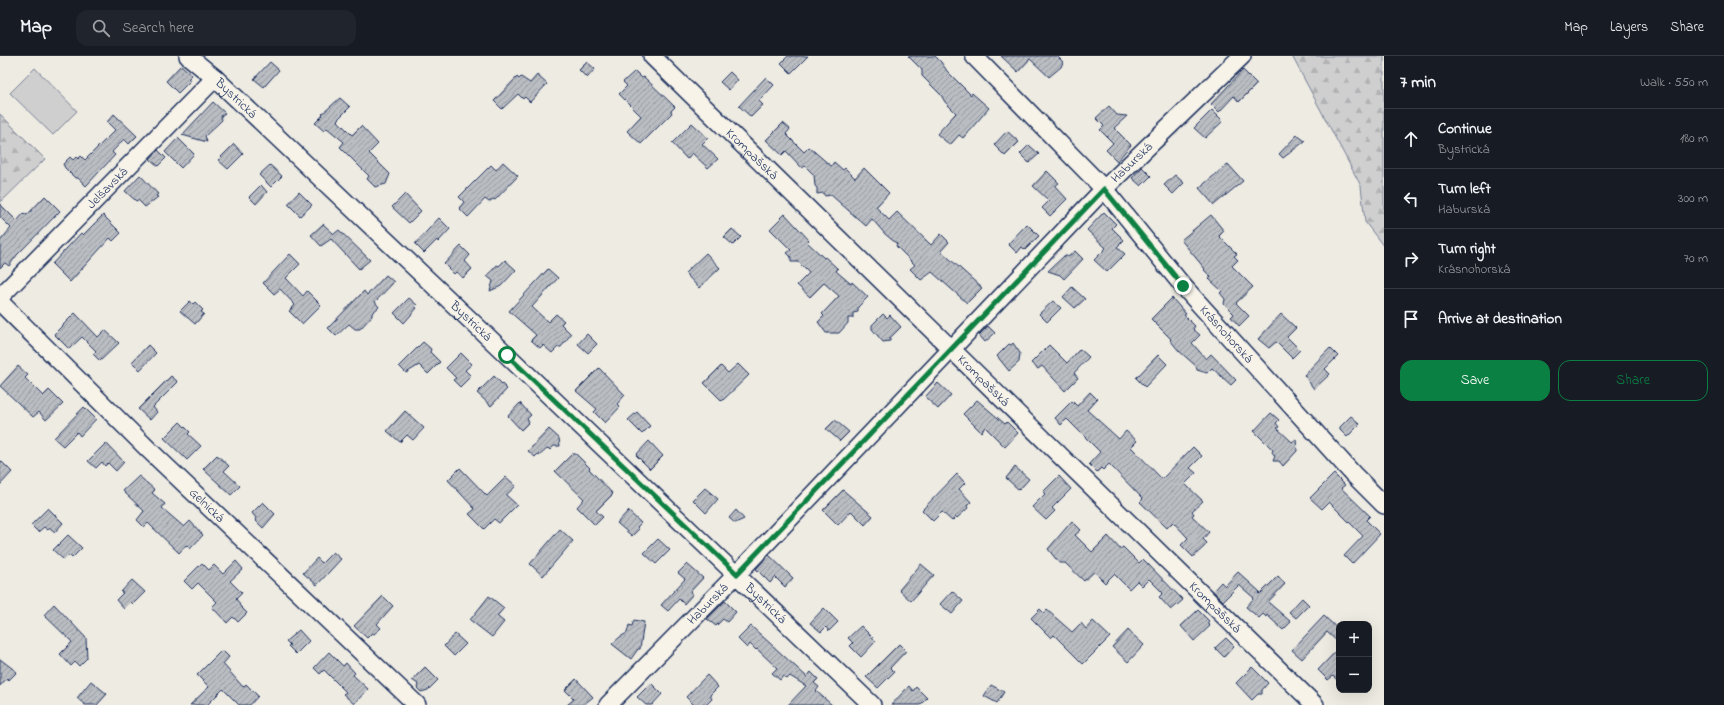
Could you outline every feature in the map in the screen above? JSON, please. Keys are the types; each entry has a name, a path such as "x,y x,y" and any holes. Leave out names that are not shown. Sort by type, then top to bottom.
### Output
{"street":[{"name":"Bystrická","path":"188,56 214,78 737,574 872,705"},
{"name":"Krompašská","path":"652,56 1315,705"},
{"name":"Krásnohorská","path":"974,56 1104,189 1183,286 1353,474 1384,505"},
{"name":"Haburská","path":"608,705 737,574 1104,189 1242,56"},
{"name":"Jelšavská","path":"0,297 214,78"},
{"name":"Gelnická","path":"0,302 149,450 417,705"}],"green space":[{"path":"1292,56 1384,56 1384,247 1365,222 1361,186"},
{"path":"35,68 77,111 53,135 10,93"},
{"path":"0,114 45,159 0,203"}],"building":[{"path":"788,56 808,56 791,73 781,63"},
{"path":"908,56 935,56 947,71 971,95 972,93 989,108 963,138 959,135 950,145 937,134 956,113 922,76 922,70"},
{"path":"1001,56 1057,56 1063,62 1061,67 1049,77 1030,59 1018,72"},
{"path":"270,62 279,70 264,87 254,79"},
{"path":"587,62 595,69 587,78 579,70"},
{"path":"181,65 192,75 188,79 190,81 178,93 166,81"},
{"path":"1243,70 1257,84 1239,102 1234,96 1219,112 1211,104"},
{"path":"635,71 642,78 644,77 675,107 671,111 672,113 641,144 627,131 641,116 619,94 627,86 623,82"},
{"path":"730,72 738,80 729,90 720,82"},
{"path":"537,75 547,84 530,102 525,97 523,99 518,94 502,109 494,101 517,77 519,79 521,77 530,83"},
{"path":"766,77 774,85 759,101 763,105 751,117 739,106"},
{"path":"340,98 350,107 337,120 352,135 361,126 378,144 369,153 390,174 386,184 375,187 367,179 369,176 340,147 344,142 327,128 324,131 315,123 323,115 322,114"},
{"path":"213,102 225,113 221,116 222,120 205,136 207,142 182,135"},
{"path":"1109,106 1117,115 1127,116 1114,128 1131,145 1117,161 1106,150 1113,143 1100,130 1104,126 1096,118"},
{"path":"1212,110 1223,121 1205,138 1194,128"},
{"path":"114,114 137,136 129,144 124,139 112,152 115,155 86,186 78,178 75,178 63,164 70,157 73,160 76,157 78,159 81,156 85,160 115,130 107,122"},
{"path":"692,123 708,138 702,144 718,159 708,168 692,153 687,159 672,143"},
{"path":"783,123 790,129 786,134 804,152 809,147 831,166 834,162 843,170 845,168 855,178 864,168 889,193 876,207 889,220 897,212 931,245 941,234 949,242 941,251 982,288 967,303 932,272 921,280 910,269 915,265 872,219 866,226 831,195 825,196 823,193 817,194 814,175 805,166 802,168 786,151 782,155 766,140"},
{"path":"1007,131 1019,142 1005,156 994,145"},
{"path":"1297,135 1305,141 1283,158 1279,154"},
{"path":"178,138 194,154 181,168 165,152"},
{"path":"234,144 243,154 228,169 218,160"},
{"path":"1029,145 1039,154 1029,163 1020,154"},
{"path":"158,150 166,158 158,166 150,159"},
{"path":"503,162 518,176 495,200 493,199 489,202 485,199 468,217 459,208 464,202 459,197 491,165 496,170"},
{"path":"1228,164 1243,181 1214,205 1199,188"},
{"path":"270,165 282,176 271,187 259,175"},
{"path":"1142,167 1151,176 1141,186 1132,178"},
{"path":"1047,171 1059,183 1055,186 1067,199 1050,216 1042,208 1049,201 1033,186"},
{"path":"140,175 158,194 156,196 158,197 145,207 125,191"},
{"path":"1175,175 1184,183 1173,194 1164,185"},
{"path":"261,185 267,192 256,204 249,197"},
{"path":"299,192 312,205 300,216 288,204"},
{"path":"405,194 421,211 409,223 392,207"},
{"path":"45,196 60,211 17,255 9,266 5,263 0,268 0,241 11,228 0,217 0,204 17,221 24,213 27,215"},
{"path":"1104,212 1116,224 1112,228 1124,240 1117,247 1125,254 1107,272 1094,260 1106,248 1087,230"},
{"path":"785,214 809,240 807,242 838,269 836,271 851,284 852,282 868,297 858,307 858,312 853,313 853,318 848,318 848,323 839,333 826,333 818,322 824,316 822,314 839,296 824,283 810,297 797,285 809,273 798,262 791,262 791,257 787,253 791,250 770,229"},
{"path":"103,215 121,233 113,241 110,238 70,282 52,264 81,233 83,235"},
{"path":"1211,215 1224,231 1219,236 1237,254 1234,256 1238,260 1232,266 1253,287 1236,303 1249,316 1239,326 1231,317 1234,314 1224,304 1225,299 1220,293 1222,291 1209,279 1211,277 1181,240"},
{"path":"439,218 450,229 438,242 437,240 424,253 415,244"},
{"path":"323,224 334,234 339,230 370,260 359,269 331,239 321,246 311,235"},
{"path":"1027,224 1039,236 1025,250 1022,247 1017,253 1008,244"},
{"path":"732,229 741,237 733,245 724,237"},
{"path":"461,246 470,255 465,261 472,269 463,278 456,272 454,274 444,264"},
{"path":"1075,251 1083,259 1064,279 1060,275 1048,271 1065,255 1068,257"},
{"path":"706,253 720,268 699,288 685,273"},
{"path":"290,254 300,264 286,278 303,296 307,291 321,305 302,324 289,311 295,305 280,289 274,294 263,283"},
{"path":"505,260 516,270 501,286 490,291 493,281 487,276 497,265 499,266"},
{"path":"548,269 558,278 532,307 548,322 556,314 564,321 561,324 571,334 561,347 558,347 552,353 543,345 540,348 531,340 536,335 509,311"},
{"path":"386,275 394,282 375,302 379,307 372,313 372,316 360,329 355,329 349,324 336,336 328,328 364,291 367,295"},
{"path":"1072,287 1085,299 1075,308 1063,297"},
{"path":"409,298 417,305 415,307 417,308 404,323 394,313"},
{"path":"1172,298 1186,314 1184,315 1195,326 1193,329 1200,335 1192,343 1206,359 1211,354 1236,380 1231,385 1212,368 1207,373 1197,370 1196,366 1179,351 1170,340 1171,339 1151,319"},
{"path":"190,301 193,304 195,302 203,310 201,312 204,314 195,324 180,311"},
{"path":"1053,301 1061,308 1047,322 1039,314"},
{"path":"75,313 98,337 105,330 119,343 100,361 93,354 96,351 82,337 69,349 54,334"},
{"path":"883,314 887,318 890,315 901,327 890,338 890,341 883,342 872,329 872,325"},
{"path":"1281,314 1296,328 1287,337 1300,350 1292,358 1276,342 1269,348 1258,339"},
{"path":"988,326 995,333 985,342 979,335"},
{"path":"587,334 597,344 588,353 578,344"},
{"path":"423,342 431,349 430,352 440,362 428,374 419,365 406,373 399,366"},
{"path":"1013,343 1020,353 1019,362 1009,371 997,356 1009,344 1011,345"},
{"path":"148,345 156,353 140,370 132,362"},
{"path":"1049,345 1067,363 1080,349 1089,357 1074,373 1078,378 1065,391 1042,366 1038,369 1031,363"},
{"path":"1330,348 1338,356 1325,369 1330,374 1314,389 1304,375"},
{"path":"461,353 472,364 465,370 471,376 460,387 453,380 456,378 446,368"},
{"path":"1158,355 1167,364 1145,387 1136,378"},
{"path":"738,364 749,375 722,401 704,383 721,366 728,373"},
{"path":"18,366 28,375 25,378 43,396 49,390 63,404 46,420 39,412 33,417 0,386"},
{"path":"599,368 625,395 617,404 620,407 605,423 594,412 597,409 576,391"},
{"path":"171,376 178,382 153,407 157,412 150,420 138,409"},
{"path":"494,376 507,389 491,406 477,393"},
{"path":"938,383 951,395 938,409 925,397"},
{"path":"1090,392 1097,399 1087,410 1119,439 1126,431 1137,441 1131,447 1162,479 1193,447 1202,456 1190,468 1196,473 1185,484 1203,501 1192,511 1194,514 1192,516 1209,532 1203,539 1207,543 1193,557 1181,545 1188,538 1173,522 1167,528 1140,502 1143,499 1109,464 1103,470 1101,468 1097,472 1089,464 1100,452 1067,419 1061,425 1055,418 1072,401 1077,406"},
{"path":"977,400 1005,424 1007,422 1018,433 1005,447 985,427 981,432 963,414"},
{"path":"520,403 531,415 527,419 529,422 521,430 508,416"},
{"path":"84,407 96,419 80,436 77,432 63,446 54,438"},
{"path":"405,411 424,428 413,440 407,435 400,442 387,431"},
{"path":"637,412 650,426 642,434 628,420"},
{"path":"1271,413 1279,420 1276,423 1279,427 1277,428 1292,442 1296,439 1297,451 1283,466 1279,461 1273,461 1275,456 1272,452 1273,450 1254,431"},
{"path":"1351,416 1360,424 1347,437 1340,430 1340,427"},
{"path":"835,420 849,432 840,441 826,429"},
{"path":"180,422 190,432 188,434 201,446 187,460 164,438"},
{"path":"549,429 559,438 560,446 554,446 550,450 548,448 539,456 538,454 535,457 528,451"},
{"path":"649,441 663,456 650,469 636,455"},
{"path":"106,443 124,462 116,471 108,463 105,466 102,462 96,468 88,461"},
{"path":"572,454 576,454 613,494 596,511 603,517 595,525 577,507 584,499 555,471"},
{"path":"217,455 229,466 224,471 240,486 231,495 203,469"},
{"path":"0,460 12,472 0,485"},
{"path":"1015,467 1029,479 1019,490 1006,478"},
{"path":"460,468 487,496 506,477 516,486 506,495 517,505 499,523 494,519 484,529 469,514 475,509 448,480"},
{"path":"957,474 965,483 959,489 971,502 967,506 968,508 952,521 942,512 933,521 922,510"},
{"path":"1334,474 1345,485 1341,488 1370,516 1366,520 1380,534 1352,564 1344,556 1363,536 1329,502 1322,509 1310,498"},
{"path":"139,476 155,490 152,493 165,504 162,508 184,527 190,521 203,535 190,549 186,545 179,553 148,523 144,527 137,520 144,511 123,491"},
{"path":"1059,476 1071,489 1052,508 1055,511 1046,520 1032,507 1045,494 1043,492"},
{"path":"705,488 718,499 706,513 693,500"},
{"path":"843,490 873,516 865,525 851,511 838,525 823,510"},
{"path":"263,502 275,514 263,528 255,520 256,518 252,513"},
{"path":"48,508 63,523 55,532 50,528 48,530 44,527 38,532 31,525"},
{"path":"736,510 744,519 735,523 729,518"},
{"path":"628,511 641,523 637,527 639,529 632,536 617,523"},
{"path":"1072,521 1081,530 1075,535 1092,552 1108,536 1120,549 1123,547 1139,563 1143,559 1183,600 1171,610 1159,597 1163,593 1149,579 1142,586 1137,581 1129,589 1114,574 1105,583 1094,572 1084,581 1065,563 1059,563 1048,549"},
{"path":"560,529 573,541 543,576 530,564"},
{"path":"68,535 82,548 72,558 69,555 64,560 53,550"},
{"path":"658,539 670,550 656,564 644,553"},
{"path":"333,552 341,559 317,585 303,573 317,558 322,563"},
{"path":"769,555 793,578 785,587 775,577 770,583 756,569"},
{"path":"236,561 243,569 230,581 242,593 236,599 240,604 239,605 247,613 238,622 233,617 227,623 212,607 217,602 198,583 192,589 184,581 202,563 209,570 214,565 223,574"},
{"path":"687,564 703,578 690,592 693,594 684,604 679,599 668,611 661,605 685,579 678,573"},
{"path":"921,564 934,575 911,601 899,590"},
{"path":"1238,572 1260,592 1258,594 1261,593 1278,576 1285,584 1268,602 1291,622 1283,630 1267,615 1266,617 1263,614 1259,618 1246,607 1254,598 1239,585 1223,601 1213,591 1221,582 1225,586"},
{"path":"132,580 145,592 133,604 131,602 124,609 116,600"},
{"path":"952,591 963,601 952,614 940,604"},
{"path":"383,596 393,606 377,624 381,628 367,638 354,626"},
{"path":"489,596 504,608 497,616 504,622 492,637 470,620"},
{"path":"1302,598 1309,605 1296,618 1289,612"},
{"path":"725,601 736,612 727,622 723,619 716,626 707,619"},
{"path":"54,604 86,638 87,658 79,666 75,662 71,666 60,654 72,642 44,615"},
{"path":"824,608 838,622 829,631 826,627 821,632 810,623"},
{"path":"1040,609 1044,613 1047,610 1072,632 1081,623 1086,629 1093,621 1110,637 1083,664 1054,635 1051,638 1031,618"},
{"path":"1198,610 1209,621 1207,623 1210,626 1194,641 1181,626"},
{"path":"1324,616 1336,627 1336,640 1327,632 1302,659 1292,650"},
{"path":"634,620 644,622 640,649 638,649 631,659 612,644 627,633 629,625 632,626"},
{"path":"751,626 807,677 811,672 818,679 814,683 819,687 816,691 832,705 788,705 806,686 790,676 787,679 783,676 780,680 772,673 777,668 757,649 756,650 750,644 747,648 738,639"},
{"path":"861,626 876,641 861,657 850,646 853,643 848,638"},
{"path":"299,630 309,641 296,654 288,646 290,645 286,641"},
{"path":"1128,630 1144,645 1128,662 1112,647"},
{"path":"455,634 466,644 454,656 444,646"},
{"path":"1226,638 1234,646 1224,657 1215,648"},
{"path":"899,644 906,651 890,668 894,672 878,688 866,677"},
{"path":"222,650 229,657 223,664 243,687 246,684 258,696 250,705 239,705 223,689 207,705 190,705 209,687 197,675"},
{"path":"1336,651 1336,679 1333,676 1328,680 1318,670"},
{"path":"329,652 343,666 346,663 355,673 353,675 368,689 354,704 343,694 346,692 324,670 320,674 314,668"},
{"path":"0,659 17,672 9,680 7,678 0,686"},
{"path":"425,667 438,680 428,690 421,692 417,688 418,684 412,680"},
{"path":"1252,667 1268,683 1262,690 1262,694 1258,694 1252,700 1236,683"},
{"path":"707,675 718,687 710,695 712,699 706,705 694,705 686,697"},
{"path":"576,679 593,697 583,705 567,705 574,699 565,690"},
{"path":"91,681 107,694 97,705 85,705 77,698"},
{"path":"651,683 662,694 652,705 646,705 637,697"},
{"path":"991,685 1004,692 997,703 984,696"},
{"path":"909,686 913,691 916,687 927,698 920,705 891,705"}],"route":[{"path":"507,355 737,574 1104,189 1183,286"}]}
